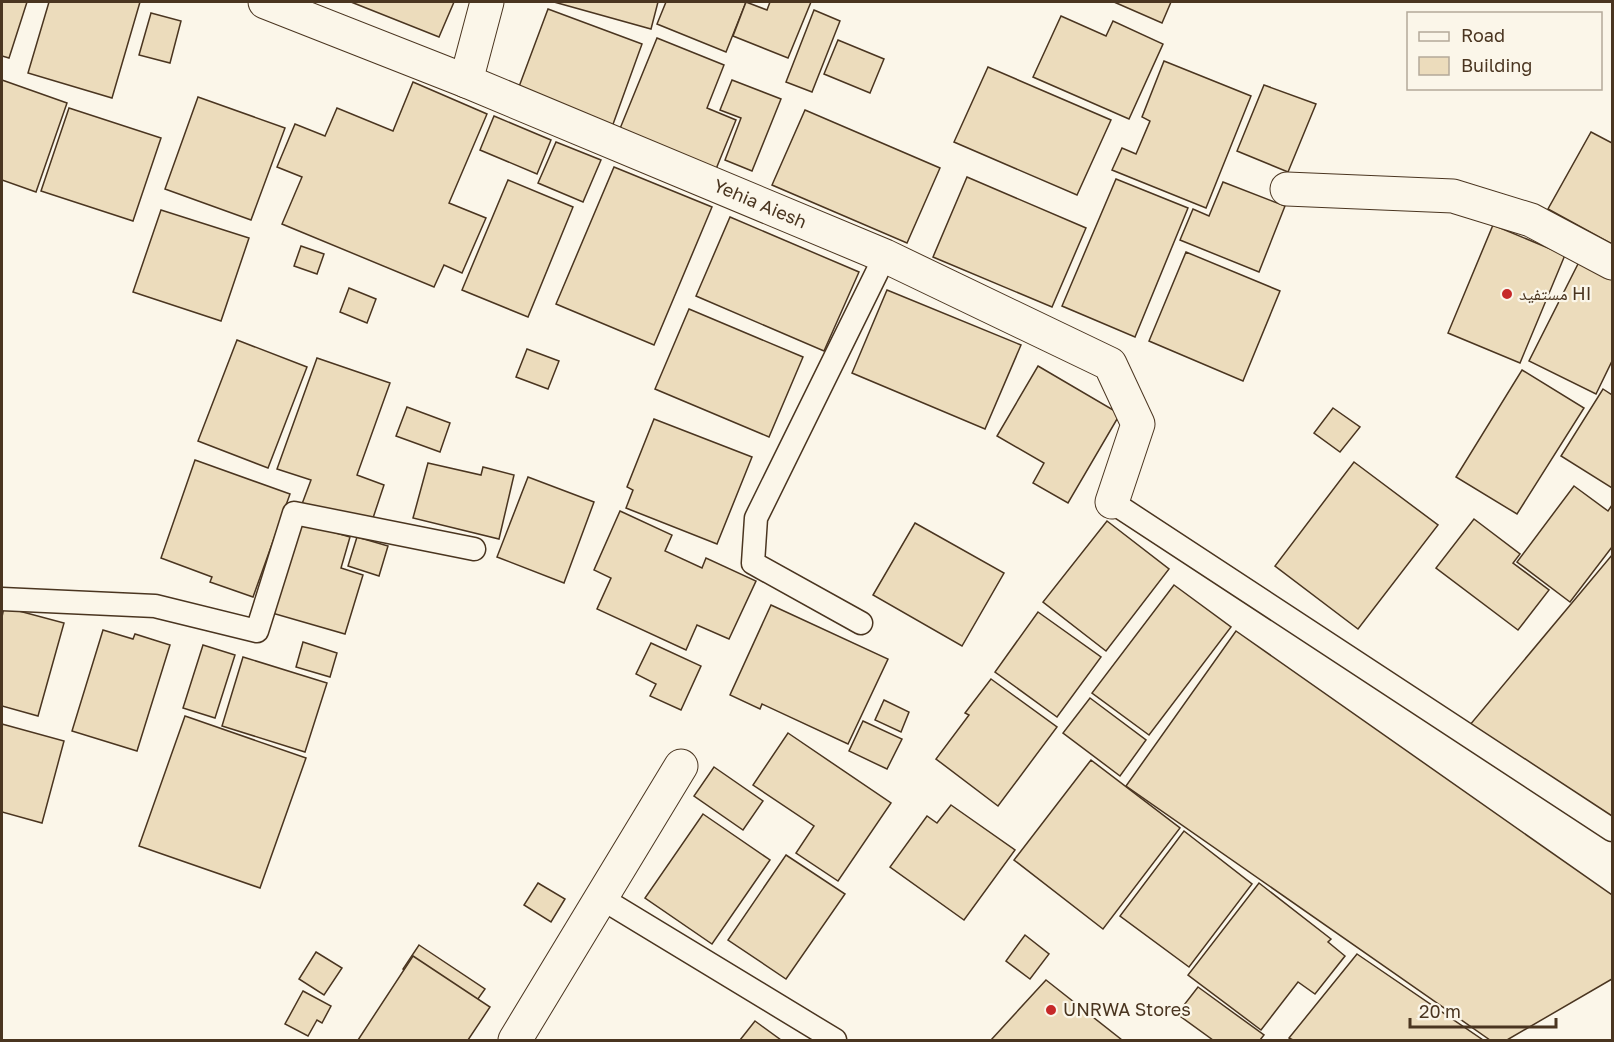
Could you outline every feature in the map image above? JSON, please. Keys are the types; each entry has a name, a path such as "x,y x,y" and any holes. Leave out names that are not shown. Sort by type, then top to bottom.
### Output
{"street":[{"name":"Yehia Aiesh","path":"266,2 466,81 885,256 1110,364 1138,424 1112,502"},
{"path":"466,81 487,2"},
{"path":"1287,189 1453,196 1532,220 1612,263"},
{"path":"515,1041 681,766"}],"lane":[{"path":"861,622 753,563 756,518 885,256"},
{"path":"1112,502 1612,830"},
{"path":"2,598 155,606 257,631 294,513 474,549"},
{"path":"601,898 835,1041"}],"building":[{"path":"2,2 27,2 9,58 2,56"},
{"path":"49,2 140,2 112,98 28,73"},
{"path":"351,2 454,2 439,37"},
{"path":"554,2 658,2 651,29"},
{"path":"666,2 746,2 726,52 657,24"},
{"path":"746,2 767,10 770,2 811,2 788,58 733,36"},
{"path":"1114,2 1171,2 1162,23"},
{"path":"548,9 642,44 612,127 517,92"},
{"path":"814,10 840,21 812,92 786,82"},
{"path":"151,13 181,21 170,63 139,55"},
{"path":"1061,16 1106,36 1113,21 1163,44 1129,119 1033,77"},
{"path":"657,38 724,65 707,108 736,120 716,169 619,131"},
{"path":"838,40 884,59 870,93 824,74"},
{"path":"1164,61 1251,96 1206,208 1112,170 1122,148 1136,154 1150,121 1142,117"},
{"path":"988,67 1111,120 1077,195 954,142"},
{"path":"2,80 67,103 36,192 2,180"},
{"path":"732,80 781,99 752,171 725,160 741,118 720,110"},
{"path":"413,82 487,114 449,203 486,218 462,273 444,265 434,287 282,224 302,177 277,167 295,124 325,136 337,108 393,131"},
{"path":"1264,85 1316,104 1288,172 1237,151"},
{"path":"198,97 285,128 251,220 165,189"},
{"path":"69,108 161,138 133,221 41,191"},
{"path":"805,110 940,168 907,243 772,185"},
{"path":"494,116 551,140 537,174 480,150"},
{"path":"1591,132 1612,143 1612,244 1548,209"},
{"path":"556,142 601,160 583,202 538,183"},
{"path":"614,167 712,207 654,345 556,304"},
{"path":"967,177 1086,228 1052,307 933,257"},
{"path":"1116,179 1188,208 1135,337 1062,306"},
{"path":"508,180 573,207 528,317 462,290"},
{"path":"1223,182 1285,206 1259,272 1180,240 1193,209 1209,216"},
{"path":"161,210 249,238 221,321 133,292"},
{"path":"730,217 859,272 824,351 696,296"},
{"name":"مستفيد HI","path":"1493,225 1565,255 1520,363 1448,333"},
{"path":"301,246 324,254 317,274 294,266"},
{"path":"1186,252 1280,291 1243,381 1149,341"},
{"path":"1579,262 1612,278 1612,361 1596,394 1529,361"},
{"path":"349,288 376,299 367,323 340,312"},
{"path":"887,290 1021,345 985,429 852,373"},
{"path":"689,309 803,357 769,437 655,389"},
{"path":"237,340 307,367 268,468 198,441"},
{"path":"527,349 559,361 548,389 516,377"},
{"path":"317,358 390,383 357,475 384,485 370,527 302,504 311,480 277,469"},
{"path":"1038,366 1120,414 1068,503 1033,483 1044,463 997,436"},
{"path":"1522,370 1584,408 1517,514 1456,477"},
{"path":"1603,389 1612,395 1612,488 1561,456"},
{"path":"407,407 450,423 440,452 396,436"},
{"path":"1333,408 1360,427 1340,452 1314,433"},
{"path":"654,419 752,457 717,544 626,508 633,490 627,487"},
{"path":"195,460 290,494 253,597 210,582 212,577 161,558"},
{"path":"1354,462 1438,525 1358,629 1275,566"},
{"path":"428,463 481,475 483,467 514,475 499,539 413,518"},
{"path":"528,477 594,502 564,583 497,557"},
{"path":"1574,486 1608,511 1612,505 1612,547 1570,602 1517,562"},
{"path":"620,511 672,535 665,551 702,568 706,558 756,581 729,639 697,625 686,650 597,609 611,578 594,570"},
{"path":"1474,519 1520,554 1513,563 1549,590 1518,630 1436,568"},
{"path":"1107,521 1169,569 1106,651 1043,602"},
{"path":"298,522 350,537 341,568 363,575 345,634 272,613"},
{"path":"915,523 1004,573 962,646 873,595"},
{"path":"357,537 388,546 379,576 348,566"},
{"path":"1612,555 1612,821 1469,726"},
{"path":"1174,585 1231,627 1149,735 1092,693"},
{"path":"771,605 888,659 848,744 762,704 760,709 730,695"},
{"path":"4,607 64,623 38,716 2,706"},
{"path":"1038,612 1101,657 1057,717 995,672"},
{"path":"103,630 133,639 135,634 170,645 137,751 72,731"},
{"path":"1236,631 1612,895 1612,979 1507,1040 1490,1040 1126,786"},
{"path":"303,642 337,653 330,677 296,667"},
{"path":"651,643 701,666 681,710 650,696 656,684 636,674"},
{"path":"203,645 235,655 215,718 183,708"},
{"path":"243,657 327,683 305,752 222,726"},
{"path":"991,679 1057,727 998,806 936,759 969,715 965,713"},
{"path":"1090,698 1146,740 1120,776 1063,733"},
{"path":"884,700 909,712 901,732 875,720"},
{"path":"185,716 306,758 260,888 139,846"},
{"path":"863,721 902,739 887,769 849,751"},
{"path":"2,724 64,741 42,823 2,812"},
{"path":"788,733 891,803 838,881 796,853 814,826 753,785"},
{"path":"1091,760 1180,828 1103,929 1014,860"},
{"path":"714,767 763,801 743,830 694,796"},
{"path":"951,805 1015,850 964,920 890,867 927,816 937,823"},
{"path":"703,814 770,860 712,944 645,898"},
{"path":"1184,831 1252,884 1189,967 1120,916"},
{"path":"786,855 845,894 786,979 728,940"},
{"path":"538,883 565,899 551,922 524,905"},
{"path":"1259,883 1331,939 1328,942 1345,956 1315,994 1298,982 1261,1030 1188,975"},
{"path":"1025,935 1049,954 1030,979 1006,961"},
{"path":"419,945 485,989 468,1013 403,969"},
{"path":"316,952 342,968 324,995 299,979"},
{"path":"1357,954 1483,1040 1293,1040 1289,1038"},
{"path":"413,956 490,1007 468,1040 358,1040"},
{"name":"UNRWA Stores","path":"1046,980 1122,1040 991,1040"},
{"path":"1198,987 1264,1035 1260,1040 1213,1040 1177,1014"},
{"path":"303,991 331,1006 322,1023 317,1020 308,1036 285,1024"},
{"path":"755,1021 781,1040 740,1040"}],"place":[{"name":"مستفيد HI","path":"1507,294"},
{"name":"UNRWA Stores","path":"1051,1010"}]}
